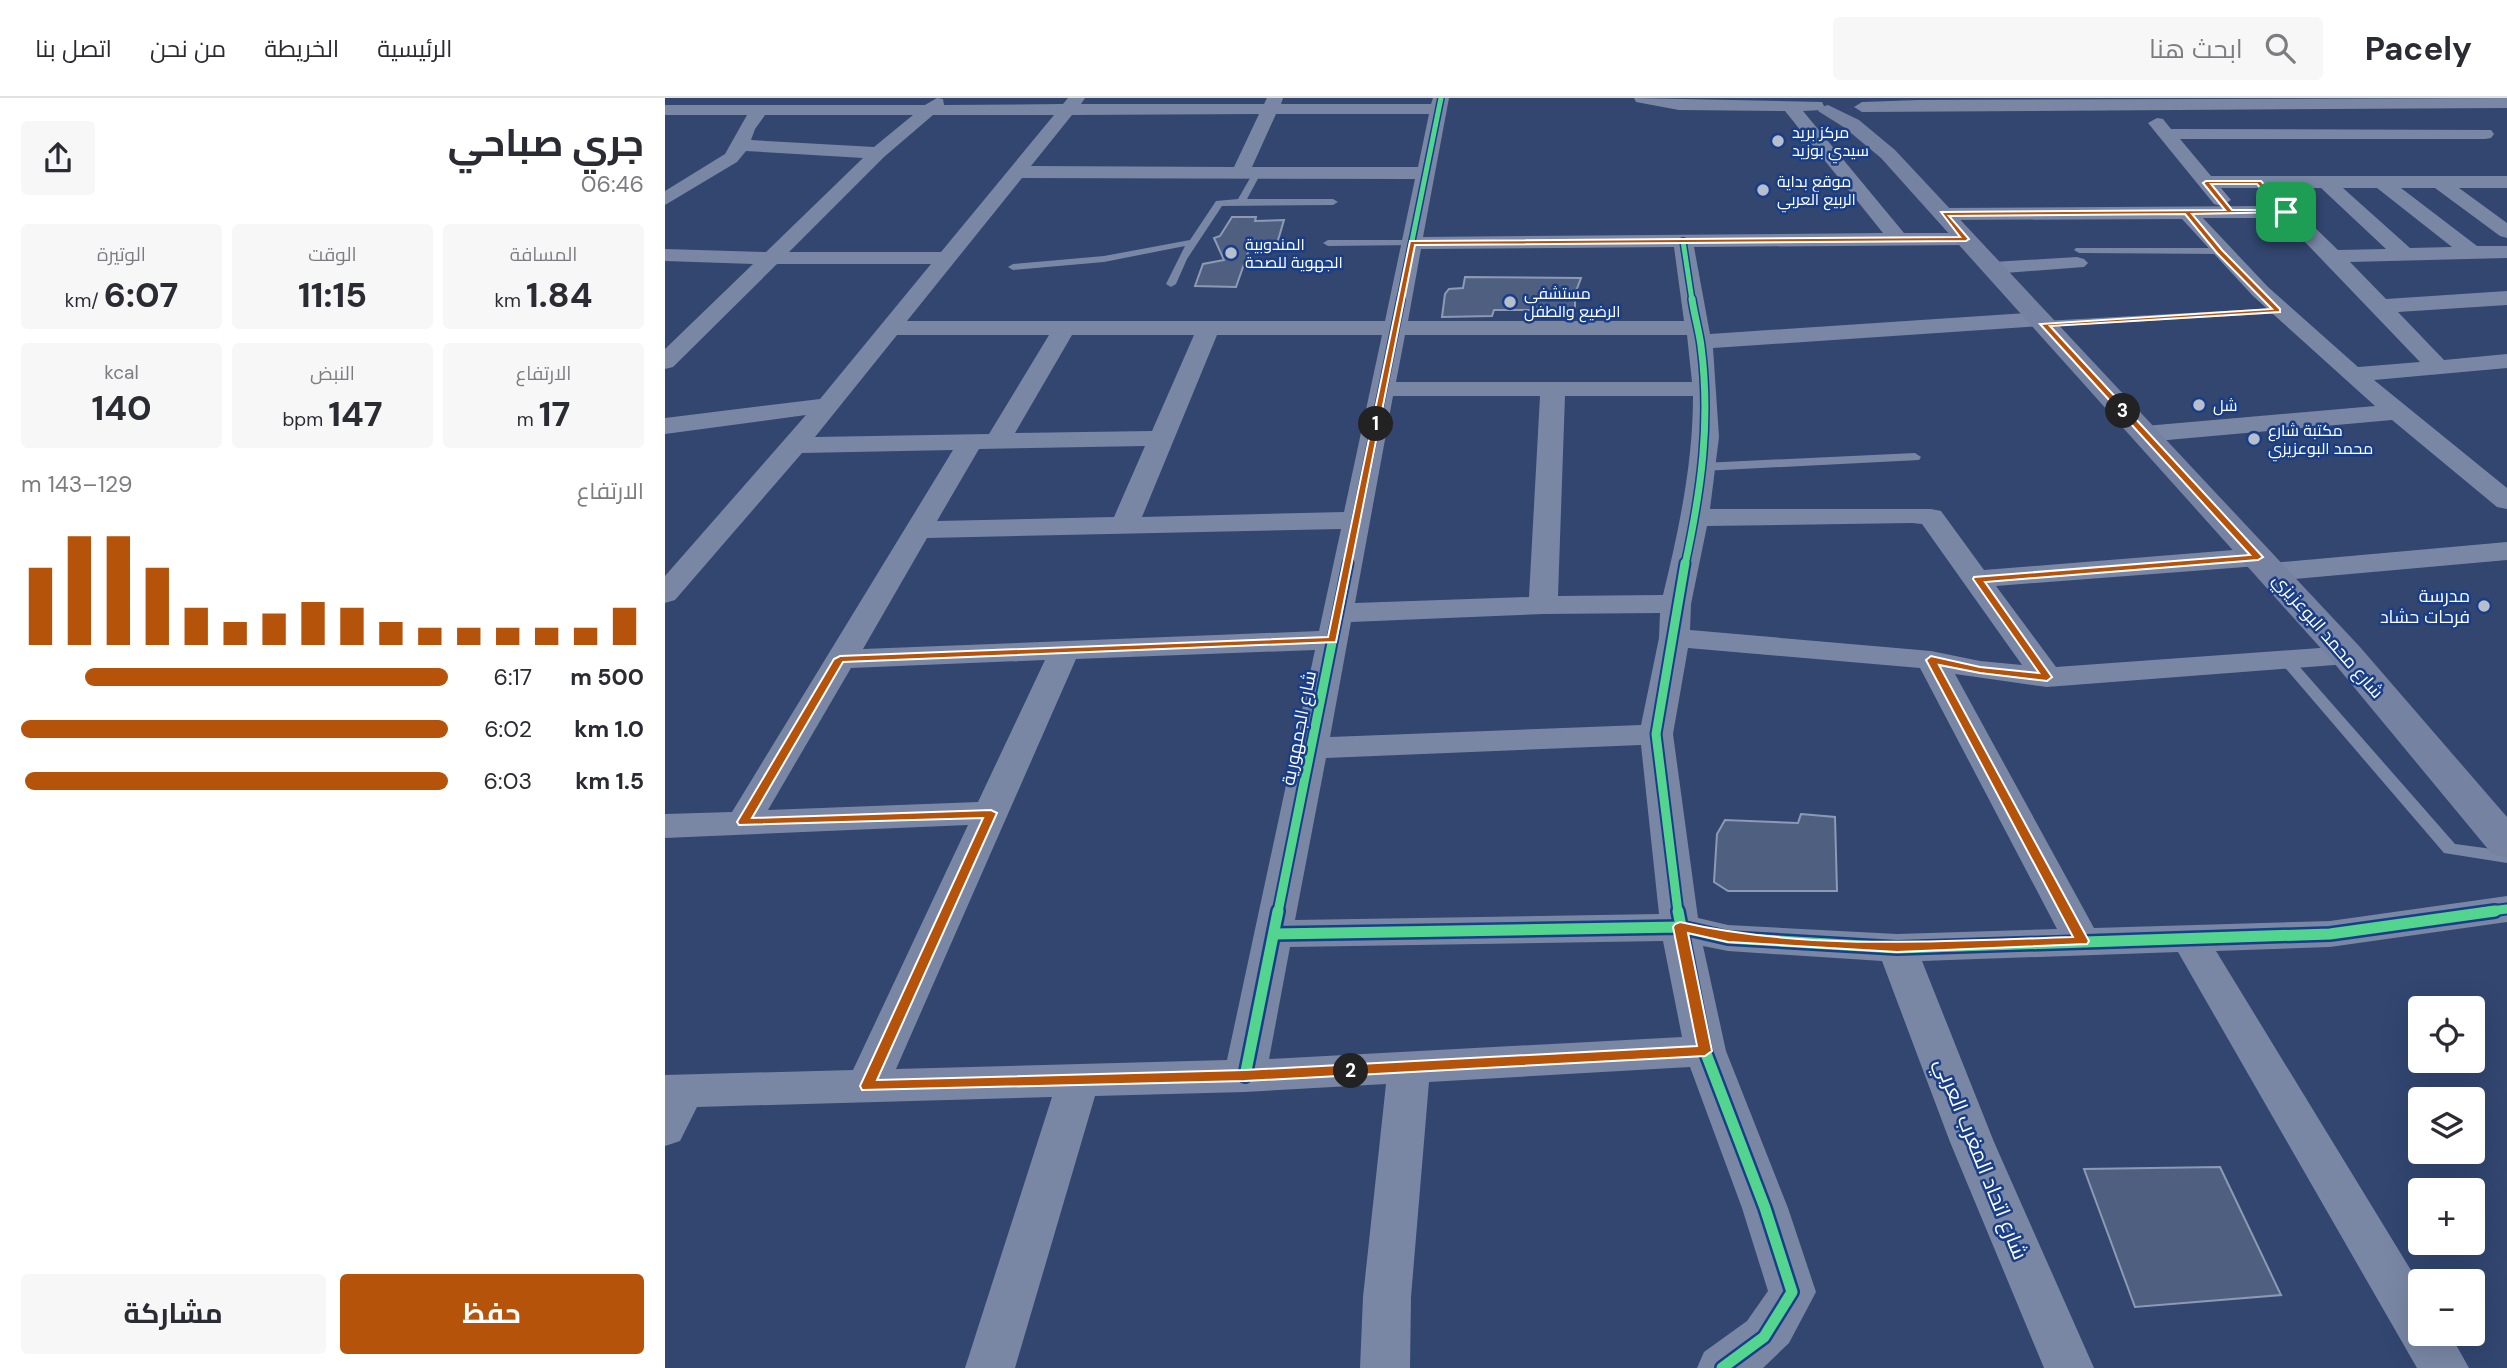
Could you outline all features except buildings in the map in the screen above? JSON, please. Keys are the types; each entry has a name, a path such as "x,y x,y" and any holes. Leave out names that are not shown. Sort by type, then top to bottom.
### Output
{"main road":[{"path":"1821,103 1847,112 1854,102"},
{"name":"شارع محمد البوعزيزي","path":"1854,102 1888,154"},
{"name":"شارع محمد البوعزيزي","path":"1821,103 1888,154 2495,816 2507,844"}],"street":[{"path":"824,109 840,98"},
{"path":"1644,98 1679,105 1790,106 1821,103"},
{"path":"1854,102 1919,105 1975,101 2142,105 2199,102 2507,103"},
{"path":"665,199 731,158 741,145 753,103"},
{"path":"665,110 729,108 753,103 824,109 937,104 1440,103"},
{"path":"665,594 795,445 1073,103"},
{"path":"1248,173 1272,103"},
{"name":"شارع الجمهورية","path":"1245,1076 1440,103"},
{"path":"666,360 878,153 937,104"},
{"path":"2166,134 2491,138 2441,104"},
{"path":"2142,105 2231,212"},
{"path":"1790,106 1898,239"},
{"path":"741,145 878,153"},
{"path":"1017,172 1426,173"},
{"path":"665,182 691,185"},
{"path":"2439,182 2507,232"},
{"path":"2206,183 2507,182"},
{"path":"2259,183 2382,306 2439,368"},
{"path":"2326,183 2403,253"},
{"path":"2382,183 2472,253"},
{"path":"2187,212 2220,251 2278,310 2397,412 2507,501"},
{"path":"1943,214 2286,212"},
{"path":"1412,243 1966,239"},
{"path":"1683,241 1705,388 1706,437 1695,518 1656,734 1680,927 1705,1051 1765,1208 1792,1292 1777,1323 1756,1348 1722,1368"},
{"path":"2333,256 2507,252"},
{"path":"665,255 947,258"},
{"path":"1992,268 2078,257"},
{"path":"2382,306 2507,298"},
{"path":"890,328 1395,328 1698,335 2042,322"},
{"path":"743,822 917,530 985,441 1065,327"},
{"path":"1124,526 1208,328"},
{"path":"2354,375 2507,361"},
{"path":"1543,605 1553,387"},
{"path":"1383,389 1705,388"},
{"path":"665,426 827,405"},
{"path":"2145,434 2397,412"},
{"path":"795,445 1162,438"},
{"path":"1695,518 1899,515 1931,517 2047,677"},
{"path":"917,530 1357,520"},
{"path":"1978,579 2507,551"},
{"path":"840,659 1065,650 1543,605 1675,621 1931,660 1980,670 2047,677 2347,655"},
{"path":"867,1086 1065,650"},
{"path":"1931,660 2082,941"},
{"path":"1311,748 1656,734"},
{"path":"665,826 991,813"},
{"path":"1274,933 1680,927 1728,938 1897,948 2330,934 2507,909"},
{"path":"2189,938 2408,1308"},
{"name":"شارع اتحاد المغرب العربي","path":"1897,948 1972,1142 2069,1368"},
{"path":"665,1129 674,1091 1245,1076 1705,1051"},
{"path":"1385,1368 1387,1297 1409,1068"},
{"path":"990,1368 1078,1081"},
{"path":"2431,1346 2444,1368"}],"lane":[{"path":"1241,202 1248,173"},
{"path":"1171,284 1182,259 1219,203 1333,202"},
{"path":"1013,267 1104,259 1193,242"},
{"path":"1328,243 1412,243"},
{"path":"2078,257 2220,251"},
{"path":"2042,322 2278,310"},
{"path":"1702,467 1915,457"},
{"path":"2285,660 2450,849 2507,857"}],"cycle path":[{"path":"1245,1076 1441,98"},
{"path":"1683,241 1696,328 1701,342 1706,437 1695,518 1676,604 1674,638 1656,734 1680,927 1705,1051 1765,1208 1792,1292 1764,1337 1722,1368"},
{"path":"1274,934 1680,927 1728,938 1897,948 2330,934 2507,909"}],"place":[{"name":"مركز بريد سيدي بوزيد","path":"1778,141"},
{"name":"موقع بداية الربيع العربي","path":"1763,190"},
{"name":"المندوبية الجهوية للصحة","path":"1231,253"},
{"name":"مستشفى الرضيع والطفل","path":"1510,302"},
{"name":"شل","path":"2199,405"},
{"name":"مكتبة شارع محمد البوعزيزي","path":"2254,439"},
{"name":"مدرسة فرحات حشاد","path":"2484,606"}],"route":[{"path":"2286,212 2231,212 2187,212 1943,214 1966,239 1412,243 1333,640 840,659 743,822 991,813 867,1086 1245,1076 1705,1051 1680,927 1728,938 1897,948 2082,941 1931,660 1980,670 2047,677 1978,579 2258,557 2044,324 2278,310 2220,251 2187,212 2231,212 2206,183 2259,183 2286,212"}]}
